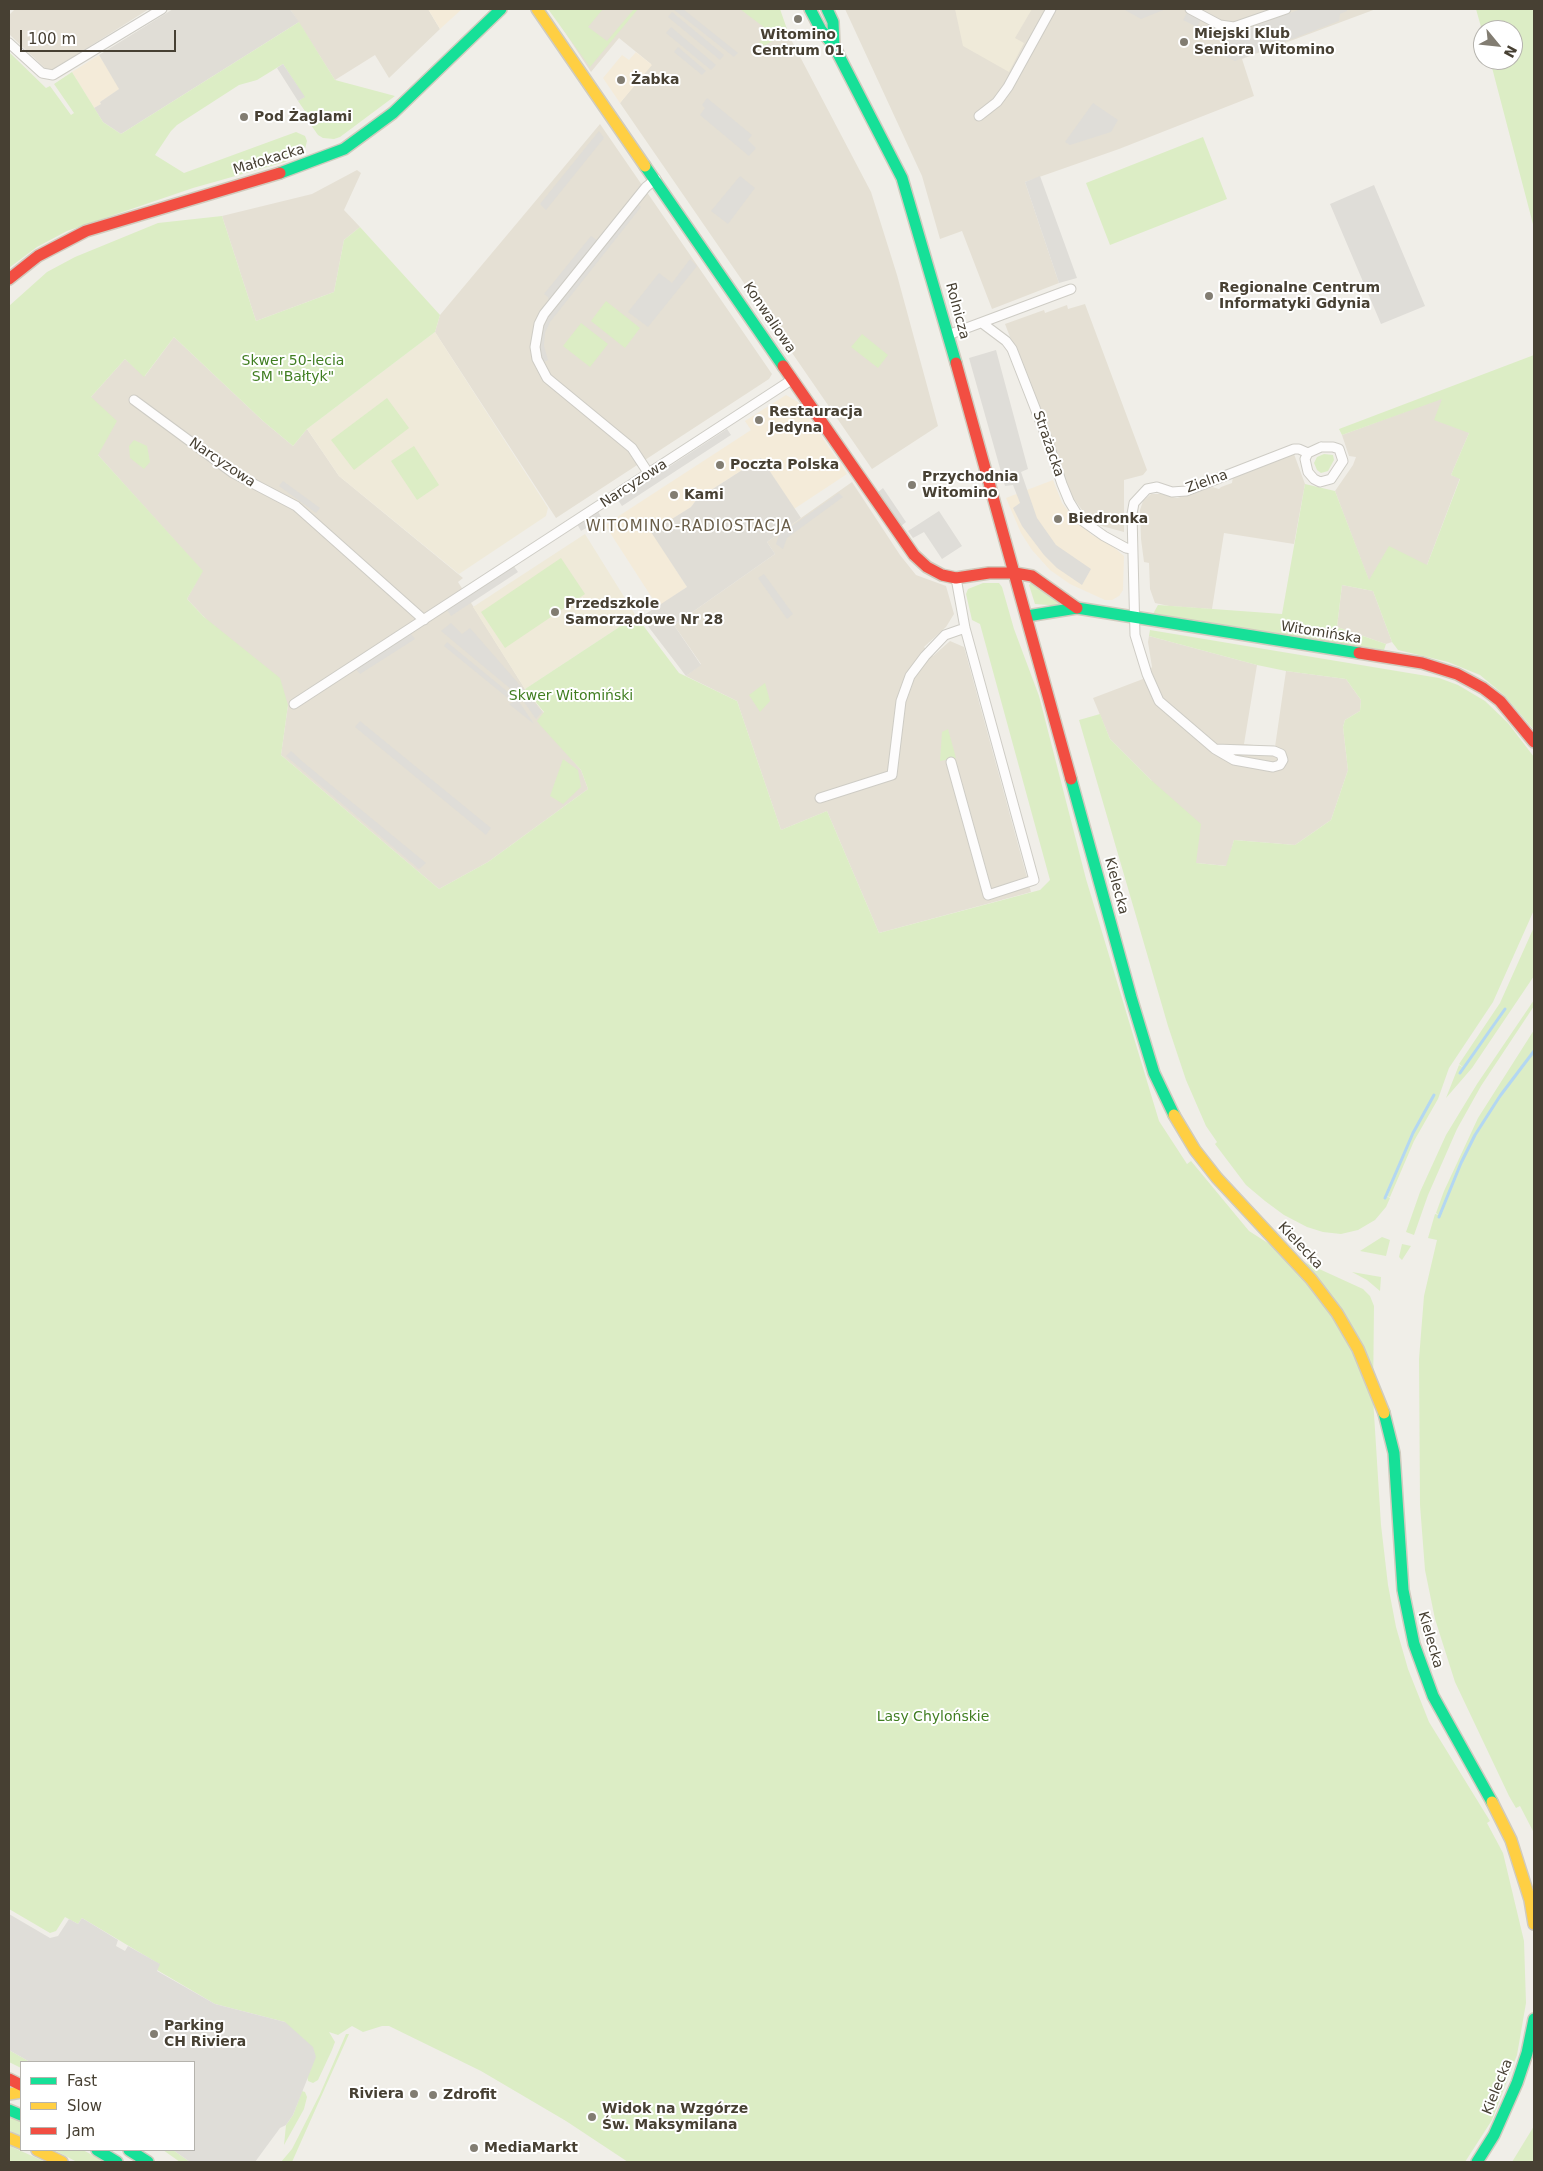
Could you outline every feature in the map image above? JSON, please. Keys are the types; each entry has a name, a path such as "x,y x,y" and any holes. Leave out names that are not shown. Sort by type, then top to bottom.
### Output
{"main road":[{"name":"Małokacka","path":"9,279 38,256 70,238 300,168 344,149 393,113 502,9"},
{"name":"Konwaliowa","path":"537,9 914,555 927,567 942,575 956,578 989,573 1015,573"},
{"name":"Rolnicza","path":"810,9 821,30 834,46 902,178 1021,594"},
{"name":"Rolnicza","path":"827,9 833,22 834,46"},
{"name":"Witomińska","path":"1015,573 1032,576 1077,608"},
{"name":"Kielecka","path":"1021,594 1131,997 1154,1072 1177,1122 1195,1150 1217,1178 1311,1279 1337,1312 1358,1349 1386,1418 1394,1453 1403,1590 1407,1618 1414,1644 1433,1696 1502,1819 1511,1840 1530,1900 1534,1924"},
{"name":"Witomińska","path":"1027,616 1077,608 1414,662 1444,669 1472,681 1500,701 1534,742"},
{"name":"Kielecka","path":"1477,2162 1494,2135 1510,2100 1527,2053 1534,2019"},
{"path":"39,2151 62,2162"},
{"path":"99,2151 117,2162"},
{"path":"131,2151 148,2162"}],"street":[{"path":"9,43 42,73 57,74 162,9"},
{"path":"979,116 997,102 1008,87 1051,9"},
{"path":"1190,9 1220,25 1230,27 1245,25 1286,9"},
{"path":"649,474 632,448 547,378 537,359 535,347 538,324 544,314 646,186 656,179"},
{"path":"948,335 1071,288"},
{"name":"Strażacka","path":"982,323 1006,341 1012,349 1069,501 1080,519 1104,536 1126,548 1132,548"},
{"name":"Narcyzowa","path":"294,704 793,380"},
{"name":"Narcyzowa","path":"134,400 233,473 296,506 424,620"},
{"name":"Zielna","path":"1321,447 1333,447 1342,453 1343,461 1331,479 1320,482 1314,479 1305,465 1308,453 1321,447"},
{"name":"Zielna","path":"1215,749 1274,751 1281,754 1283,760 1280,765 1273,767 1234,760 1215,749 1159,701 1147,674 1135,636 1132,548 1132,514 1134,503 1147,489 1157,487 1172,492 1186,491 1299,448 1308,453"},
{"path":"951,762 988,895 1034,880 965,628 956,578"},
{"path":"820,798 892,775 898,719 908,680 925,656 945,635 965,628"}],"shaded area":[{"path":"15,9 149,9 49,72 9,34 9,15"},
{"path":"173,9 290,9 299,22 121,134 103,122 94,108 119,89 99,55"},
{"path":"290,9 428,9 440,29 389,78 375,55 335,80"},
{"path":"428,9 462,9 440,29"},
{"path":"562,9 775,9 871,192 897,275 938,426 872,469 620,103 651,64 619,38 591,72 553,14"},
{"path":"673,9 683,9 738,53 734,57"},
{"path":"845,9 1376,9 1242,59 1254,96 1119,149 1025,182 1059,283 992,309 962,231 940,239 922,176"},
{"path":"955,9 1032,9 1015,38 1024,43 1009,72 963,46"},
{"path":"1123,9 1166,9 1141,19"},
{"path":"1301,9 1347,9 1347,11 1340,14 1339,21 1235,61 1222,55 1231,35"},
{"path":"672,12 724,55 720,60 668,17"},
{"path":"1187,13 1201,20 1197,27 1183,20"},
{"path":"671,27 716,65 711,70 666,33"},
{"path":"678,47 706,71 702,75 674,52"},
{"path":"636,52 652,65 620,103 603,78 622,55 629,60"},
{"path":"99,55 120,89 94,108 72,72"},
{"path":"283,64 305,97 298,101 277,68"},
{"path":"707,98 752,135 748,140 756,148 749,156 700,115 705,108 702,105"},
{"path":"1093,103 1118,120 1111,132 1070,145 1065,142"},
{"path":"600,124 772,374 769,379 556,518 435,332 440,315"},
{"path":"599,131 604,138 546,210 540,204"},
{"path":"357,170 361,173 344,210 360,227 344,240 334,292 256,321 222,216 312,194"},
{"path":"740,176 755,188 728,224 711,211"},
{"path":"1040,176 1077,278 1059,283 1025,182"},
{"path":"1374,185 1425,306 1381,324 1330,204"},
{"path":"636,203 641,207 550,322 545,333 544,346 548,360 542,363 539,352 542,323"},
{"path":"591,236 598,241 549,302 548,297 544,294"},
{"path":"690,259 697,266 648,327 628,312 659,273 672,283"},
{"path":"1085,304 1147,470 1143,475 1124,480 1124,532 1098,525 1082,510 1071,495 1005,324 1044,310 1045,313 1067,305 1068,309"},
{"path":"435,332 548,508 546,516 459,574 339,476 307,429"},
{"path":"174,337 263,421 293,446 307,429 339,476 463,578 458,582 525,689 544,713 564,750 581,770 588,789 488,862 439,889 281,755 288,705 187,599 202,571 98,455 91,397 125,359 145,376"},
{"path":"996,350 1028,469 1021,472 1037,518 1056,545 1091,569 1082,585 1057,568 1044,555 1022,526 1013,508 1020,503 1013,485 1005,486 969,358"},
{"path":"786,395 798,402 847,474 794,509 761,458 697,499 691,507 652,532 687,587 658,607 605,525 751,430 745,421"},
{"path":"1442,398 1469,433 1451,475 1460,478 1427,565 1369,581 1335,491 1353,465 1356,457 1349,456 1342,435"},
{"path":"727,429 731,435 622,506 618,500"},
{"path":"1294,454 1305,484 1294,544 1224,533 1212,609 1169,606 1155,603 1150,589 1149,563 1144,562 1141,539 1140,510 1143,501 1151,494 1161,494 1177,498 1212,487 1219,489 1232,483 1233,476"},
{"path":"761,458 801,518 767,542 775,554 674,625 701,665 686,676 641,617 687,587 651,532 691,507 697,499"},
{"path":"1053,480 1062,503 1075,519 1092,535 1110,544 1124,556 1123,590 1119,596 1112,600 1105,600 1070,584 1050,570 1032,550 1021,533 1006,498"},
{"path":"283,481 320,508 316,513 279,486"},
{"path":"852,482 900,555 916,575 946,586 954,614 946,627 924,647 933,656 950,641 964,647 1031,892 879,933 827,811 781,830 737,701 686,676 701,664 674,625 775,554 767,542"},
{"path":"883,488 906,522 900,527 877,493"},
{"path":"839,493 843,497 787,538 783,549 776,544 779,535"},
{"path":"598,511 602,519 581,531 577,524"},
{"path":"939,511 962,546 942,559 924,532 913,538 908,531"},
{"name":"Przedszkole Samorządowe Nr 28","path":"585,534 636,616 525,689 473,607"},
{"path":"513,565 518,572 451,616 446,608"},
{"path":"764,574 793,614 787,619 758,578"},
{"path":"1342,585 1373,591 1392,642 1386,644 1337,627"},
{"path":"451,623 462,634 470,628 525,691 518,695 441,631"},
{"path":"410,633 415,639 360,674 355,668"},
{"path":"1149,636 1257,665 1244,744 1275,747 1286,671 1346,679 1361,700 1360,711 1345,720 1343,727 1348,770 1331,820 1295,845 1234,840 1227,866 1196,863 1151,780 1110,739 1093,698 1143,679 1152,667 1148,642"},
{"path":"447,642 514,697 509,699 444,646"},
{"path":"528,695 542,712 536,719 522,699"},
{"path":"518,700 534,724 509,704"},
{"path":"360,721 491,828 486,835 355,727"},
{"path":"291,751 426,863 419,869 286,756"},
{"name":"Parking CH Riviera","path":"9,1914 50,1938 58,1936 69,1919 78,1924 82,1918 118,1940 116,1946 125,1951 128,1946 160,1964 157,1971 215,2004 285,2022 313,2047 316,2057 293,2115 286,2125 280,2128 255,2162 190,2162 174,2151 195,2151 195,2061 28,2061 9,2050"}],"green space":[{"path":"548,9 603,9 588,27 607,41 634,9 638,9 590,67"},
{"path":"740,9 780,9 788,32 757,50 754,49 769,31"},
{"path":"1476,9 1534,9 1534,228 1493,70 1523,70 1523,20 1479,20"},
{"path":"299,22 335,80 395,96 340,137 334,139 323,138 318,135 306,118 307,114 298,101 304,97 283,64 257,80 239,85 177,125 155,155 184,173 296,132 305,136 307,141 305,149 301,154 285,162 193,188 67,231 37,247 9,268 9,52 46,88 50,86 71,115 74,113 54,84 72,72 103,122 121,134"},
{"path":"1203,137 1227,199 1110,245 1086,183"},
{"name":"Lasy Chylońskie","path":"222,216 256,321 334,292 344,240 360,227 440,315 435,332 307,429 293,446 263,421 174,337 144,377 125,359 91,397 117,421 98,455 203,571 187,599 204,617 280,678 288,705 281,755 439,889 488,862 588,789 581,770 537,721 544,712 525,689 636,616 679,673 737,701 781,830 827,811 879,933 1040,890 1050,880 980,624 972,620 966,594 968,589 983,583 999,583 1002,587 1014,629 1039,696 1086,879 1159,1121 1187,1164 1191,1161 1249,1231 1282,1252 1363,1289 1370,1296 1374,1306 1373,1398 1381,1525 1388,1585 1396,1627 1408,1669 1429,1722 1490,1821 1487,1823 1503,1853 1524,1941 1526,2003 1517,2055 1492,2120 1465,2162 628,2162 566,2121 481,2071 389,2026 382,2026 363,2032 352,2026 338,2035 329,2032 335,2042 332,2050 318,2080 313,2083 308,2081 285,2022 215,2004 157,1970 159,1964 82,1918 78,1924 65,1917 56,1931 50,1933 9,1909 9,306 47,272 75,257 158,223"},
{"path":"606,301 640,328 625,348 591,321"},
{"path":"581,323 608,344 590,367 563,346"},
{"path":"862,334 888,355 878,368 851,347"},
{"path":"1534,355 1534,730 1504,695 1480,675 1448,662 1398,650 1392,642 1373,591 1342,585 1337,627 1386,644 1384,650 1153,614 1158,605 1282,614 1305,484 1335,491 1369,580 1389,546 1427,565 1460,479 1451,475 1469,433 1434,420 1442,399 1342,435 1339,429"},
{"path":"387,398 409,428 354,470 331,440"},
{"path":"134,440 147,446 150,462 144,469 130,458 129,446"},
{"path":"414,446 439,485 417,500 391,461"},
{"path":"1324,454 1333,455 1334,460 1328,471 1321,473 1317,470 1314,463 1317,457"},
{"path":"561,558 585,594 505,648 481,612"},
{"path":"1031,583 1060,601 1060,606 1035,604 1029,585"},
{"path":"1150,630 1439,678 1458,685 1485,701 1508,723 1534,757 1534,910 1493,1002 1449,1068 1438,1099 1414,1141 1390,1197 1386,1196 1390,1198 1386,1207 1375,1220 1358,1230 1341,1234 1323,1232 1307,1227 1284,1215 1246,1185 1215,1144 1217,1142 1206,1126 1186,1080 1168,1026 1079,720 1100,714 1110,739 1151,780 1201,824 1196,863 1226,866 1234,840 1295,845 1331,820 1348,770 1343,727 1345,720 1360,711 1361,700 1346,679 1257,665 1149,636"},
{"path":"765,683 770,701 760,712 749,695"},
{"path":"948,729 956,758 940,761 942,732"},
{"path":"563,759 578,770 581,787 563,804 550,796"},
{"path":"1534,927 1534,976 1472,1068 1446,1098 1459,1065 1464,1068 1459,1064 1500,1003"},
{"path":"1534,1000 1534,1006 1481,1086 1457,1129 1428,1195 1414,1235 1406,1232 1420,1192 1446,1135 1477,1084"},
{"path":"1534,1030 1534,1833 1520,1806 1516,1808 1509,1796 1455,1682 1435,1619 1425,1570 1420,1505 1419,1359 1424,1296 1437,1240 1428,1238 1435,1214 1439,1215 1436,1213 1444,1191 1478,1118"},
{"path":"1382,1237 1390,1240 1386,1256 1360,1251"},
{"path":"1402,1244 1411,1246 1402,1260 1399,1257"},
{"path":"1352,1272 1381,1277 1380,1291 1367,1280"},
{"path":"346,2034 349,2034 292,2162 281,2162 292,2149 320,2094"},
{"path":"9,2050 28,2061 20,2061 20,2068 9,2062"},
{"path":"302,2091 305,2092 307,2097 304,2109 284,2145 286,2125 293,2115"},
{"path":"9,2115 20,2120 20,2136 9,2130"},
{"path":"1534,2126 1534,2162 1512,2162"},
{"path":"9,2145 46,2162 9,2162"},
{"path":"56,2151 85,2151 105,2162 77,2162"},
{"path":"164,2151 174,2151 190,2162 180,2162"}],"waterway":[{"path":"1460,1073 1505,1009"},
{"path":"1439,1217 1461,1163 1475,1135 1500,1096 1534,1051"},
{"path":"1385,1198 1413,1133 1434,1095"}],"traffic: fast":[{"path":"280,173 344,149 393,113 501,9"},
{"path":"810,9 821,30 834,46 902,178 956,363"},
{"path":"827,9 833,22 834,46"},
{"path":"645,166 783,366"},
{"path":"1027,616 1077,608 1359,653"},
{"path":"1071,779 1154,1073 1174,1115"},
{"path":"1384,1413 1394,1453 1403,1590 1414,1644 1433,1696 1492,1802"},
{"path":"1477,2162 1494,2135 1517,2083 1527,2053 1534,2019"},
{"path":"9,2110 20,2115"},
{"path":"99,2151 117,2162"},
{"path":"131,2151 148,2162"}],"traffic: slow":[{"path":"537,9 645,166"},
{"path":"1174,1115 1195,1150 1217,1178 1311,1279 1337,1313 1358,1349 1384,1413"},
{"path":"1492,1802 1511,1840 1530,1900 1534,1924"},
{"path":"9,2094 20,2092"},
{"path":"9,2138 20,2143"},
{"path":"39,2151 62,2162"}],"traffic: jam":[{"path":"9,279 38,256 86,231 280,173"},
{"path":"956,363 1071,779"},
{"path":"783,366 914,555 927,567 942,575 956,578 989,573 1015,573 1032,576 1077,608"},
{"path":"1359,653 1422,663 1457,674 1483,688 1500,701 1534,742"},
{"path":"9,2079 20,2084"}],"place":[{"name":"Witomino Centrum 01","path":"798,19"},
{"name":"Miejski Klub Seniora Witomino","path":"1184,42"},
{"name":"Żabka","path":"621,80"},
{"name":"Pod Żaglami","path":"244,117"},
{"name":"Regionalne Centrum Informatyki Gdynia","path":"1209,296"},
{"name":"Restauracja Jedyna","path":"759,420"},
{"name":"Poczta Polska","path":"720,465"},
{"name":"Przychodnia Witomino","path":"912,485"},
{"name":"Kami","path":"674,495"},
{"name":"Biedronka","path":"1058,519"},
{"name":"Przedszkole Samorządowe Nr 28","path":"555,612"},
{"name":"Parking CH Riviera","path":"154,2034"},
{"name":"Riviera","path":"414,2094"},
{"name":"Zdrofit","path":"433,2095"},
{"name":"Widok na Wzgórze Św. Maksymilana","path":"592,2117"},
{"name":"MediaMarkt","path":"474,2148"}],"district":[{"name":"WITOMINO-RADIOSTACJA","path":"689,527"}],"park label":[{"name":"Skwer 50-lecia SM \"Bałtyk\"","path":"293,370"},
{"name":"Skwer Witomiński","path":"571,696"}]}
